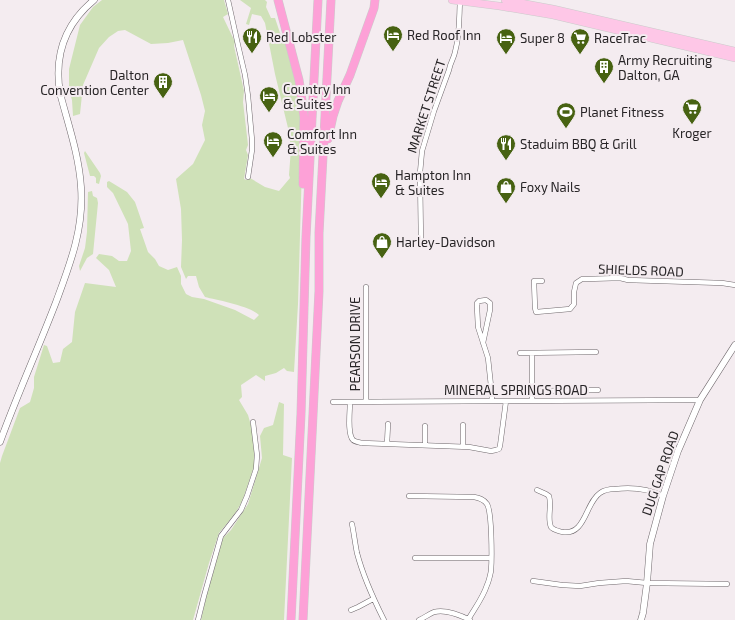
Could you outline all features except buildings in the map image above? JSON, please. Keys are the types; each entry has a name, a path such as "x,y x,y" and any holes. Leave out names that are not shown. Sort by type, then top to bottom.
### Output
{"highway":[{"path":"278,0 299,80 304,117 303,187 306,237"},
{"path":"291,620 301,414 306,237 318,0"},
{"path":"303,620 319,291 319,233 331,0"},
{"path":"323,157 338,101 350,75 374,4 379,0"}],"main road":[{"path":"452,0 564,14 735,51"},
{"path":"505,0 735,58"}],"street":[{"path":"0,442 68,271 76,246 81,217 81,187 78,158 58,84 58,68 62,48 68,32 82,12 94,0"},
{"path":"228,0 245,75 248,96 252,140 248,177"},
{"name":"MARKET STREET","path":"421,243 420,173 422,151 434,111 455,53 460,23 460,1"},
{"name":"SHIELDS ROAD","path":"542,281 534,281 534,308 536,312 570,309 574,304 576,282 582,279 620,278 628,280 735,285"},
{"name":"PEARSON DRIVE","path":"366,287 366,402"},
{"path":"483,343 490,310 490,303 486,300 479,301 477,303 478,327 483,343 488,358 492,386 492,401"},
{"name":"DUG GAP ROAD","path":"641,620 647,583 650,544 663,496 678,451 700,400 735,346"},
{"path":"532,352 532,401"},
{"path":"520,353 596,352"},
{"path":"580,400 581,390"},
{"path":"532,391 598,390"},
{"name":"MINERAL SPRINGS ROAD","path":"333,402 700,400"},
{"path":"350,402 350,431 352,439 355,442 463,446 491,451 499,449 506,401"},
{"path":"198,620 221,536 241,510 256,469 257,455 253,422"},
{"path":"387,444 388,424"},
{"path":"463,446 464,425"},
{"path":"425,426 425,445"},
{"path":"537,490 549,496 551,527 555,530 564,532 570,532 580,526 595,497 602,491 634,488 655,492 663,496"},
{"path":"409,496 480,498 486,501 490,514 491,569 485,591 468,620 452,613 441,611 420,620"},
{"path":"352,524 356,551 373,599 384,620"},
{"path":"415,558 491,558"},
{"path":"533,581 580,586 626,581 647,583 727,584"},
{"path":"351,610 373,599"}],"green space":[{"path":"102,0 224,0 228,14 223,17 235,42 234,46 244,91 243,102 248,145 246,150 248,155 244,179 247,180 250,178 265,187 279,191 290,178 291,148 288,128 265,23 261,16 252,14 249,25 246,24 251,8 240,0 265,0 267,2 266,7 271,18 275,18 286,45 296,77 303,133 298,304 294,372 287,371 284,368 276,373 265,376 265,381 256,375 241,385 242,397 239,400 248,415 252,429 254,467 242,502 234,515 219,533 193,620 0,620 0,463 2,456 20,408 30,402 34,388 34,377 44,345 47,346 53,363 60,362 63,349 72,342 75,312 85,283 116,287 109,270 96,258 99,254 112,256 119,261 127,261 131,251 128,224 113,193 107,187 107,182 109,181 127,192 135,202 144,228 140,229 148,252 159,266 168,270 177,267 181,276 181,284 186,294 235,310 254,320 259,315 241,306 205,297 199,287 196,276 188,276 186,279 181,267 181,209 176,179 193,164 205,140 202,125 205,111 183,40 151,44 125,30 118,31 109,37 99,48 83,85 80,114 73,116 72,100 69,90 69,69 80,25 93,7"},
{"path":"85,151 100,173 101,176 99,184 96,183 96,178 94,176 90,176 84,153"},
{"path":"92,191 93,196 97,198 98,203 93,254 87,258 80,271 79,266 85,248 87,232 88,192"},
{"path":"279,402 284,404 283,455 292,458 284,620 201,620 223,538 231,530 248,504 262,458 260,436 264,428 273,425"}],"place":[{"name":"Red Roof Inn","path":"393,52"},
{"name":"Red Lobster","path":"252,54"},
{"name":"Super 8","path":"506,55"},
{"name":"RaceTrac","path":"580,55"},
{"name":"Army Recruiting Dalton, GA","path":"604,84"},
{"name":"Dalton Convention Center","path":"163,99"},
{"name":"Country Inn & Suites","path":"269,113"},
{"name":"Kroger","path":"692,125"},
{"name":"Planet Fitness","path":"566,129"},
{"name":"Comfort Inn & Suites","path":"273,158"},
{"name":"Staduim BBQ & Grill","path":"506,161"},
{"name":"Hampton Inn & Suites","path":"381,199"},
{"name":"Foxy Nails","path":"506,204"},
{"name":"Harley-Davidson","path":"382,259"}]}
